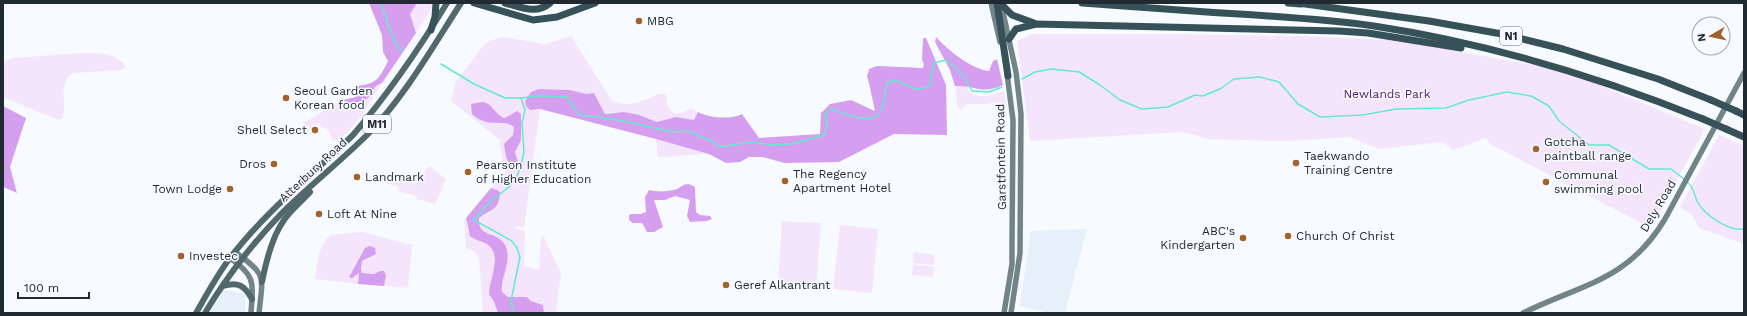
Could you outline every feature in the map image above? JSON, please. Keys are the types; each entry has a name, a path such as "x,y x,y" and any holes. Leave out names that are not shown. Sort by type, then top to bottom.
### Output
{"highway":[{"path":"431,30 435,17 436,3"},
{"path":"474,3 519,17 538,20 557,17 595,3"},
{"path":"505,3 536,10 550,3"},
{"name":"N1","path":"1082,3 1304,18 1359,24 1440,38 1564,70 1650,98 1744,137"},
{"name":"N1","path":"1288,3 1300,3 1422,20 1509,36 1563,49 1658,80 1711,100 1744,115"},
{"path":"1000,4 999,18 1008,76"},
{"path":"1000,4 1012,15 1036,24 1339,31 1374,34 1505,54"},
{"path":"1009,39 1016,29 1036,24"}],"main road":[{"name":"Atterbury Road","path":"196,313 217,276 235,252 277,206 353,135 378,104 431,30 447,3"},
{"name":"Atterbury Road","path":"205,313 243,257 282,214 368,134 399,97 461,3"},
{"name":"Garstfontein Road","path":"991,3 1009,39 1019,90 1021,132 1020,257 1011,313"},
{"name":"Dely Road","path":"1522,313 1603,279 1625,266 1635,257 1658,231 1744,73"},
{"name":"Garstfontein Road","path":"1004,313 1012,264 1013,232 1014,132 1008,76"},
{"path":"259,313 265,266 272,246 285,219 324,178 328,171"},
{"path":"235,252 256,268 262,282"},
{"path":"230,258 250,275 252,284 251,313"},
{"path":"223,286 233,284 243,286 252,300"}],"shaded area":[{"path":"369,3 417,3 410,14 416,33 382,83 375,87 369,97 361,101 347,103 343,100 356,97 356,86 369,84 376,80 388,61 383,52 382,35"},
{"path":"936,37 947,48 968,63 982,70 989,71 993,61 997,59 1003,85 989,89 955,86 950,70 935,42"},
{"path":"923,38 926,38 946,85 947,135 894,134 839,162 784,163 763,157 749,157 740,162 726,163 709,154 656,139 540,109 530,110 526,106 525,101 531,92 539,89 570,90 586,94 594,93 605,114 624,112 639,115 657,122 676,117 694,120 698,112 708,116 720,118 742,114 759,138 820,134 821,113 830,104 851,100 875,111 867,77 869,69 877,66 923,68"},
{"path":"482,102 489,104 505,118 517,111 521,114 521,140 515,152 518,162 517,167 511,167 506,157 504,144 513,135 514,127 505,123 489,123 475,117 472,114 471,104"},
{"path":"3,106 26,118 10,167 17,193 3,187"},
{"path":"685,184 695,187 696,212 700,215 710,216 712,219 707,221 690,222 687,216 690,200 675,196 665,200 654,200 663,227 654,232 647,232 642,223 633,223 629,220 629,215 631,214 641,214 646,212 645,197 649,190 670,191"},
{"path":"491,188 500,192 498,203 494,209 479,218 479,224 483,231 499,239 503,242 506,248 508,254 502,292 508,297 527,297 531,301 543,305 544,313 498,313 489,294 495,261 494,254 492,249 487,244 470,236 466,218"},
{"path":"1087,229 1065,313 1049,313 1020,306 1031,231"},
{"path":"370,246 375,248 376,254 362,261 362,273 374,274 384,271 386,276 384,286 358,284 359,273 352,278 349,277 365,248"},
{"path":"224,290 245,294 245,313 210,313"}],"green space":[{"path":"417,3 432,3 431,10 416,33 410,14"},
{"name":"Newlands Park","path":"1032,34 1301,36 1395,40 1563,70 1705,129 1654,222 1645,225 1492,145 1486,138 1453,150 1443,142 1379,149 1350,137 1283,141 1210,139 1182,132 1030,141 1017,41"},
{"path":"571,36 612,101 616,103 631,104 650,98 657,94 665,94 668,106 673,112 682,113 691,108 698,112 695,120 691,121 686,118 657,122 639,115 613,112 605,114 594,93 586,94 570,90 539,89 536,110 540,109 524,228 516,226 515,228 525,231 524,266 539,270 541,236 544,237 561,273 556,313 544,313 543,305 531,301 527,297 508,297 502,292 507,254 498,239 481,230 478,224 479,218 491,212 494,188 491,188 505,172 499,139 451,101 455,83 483,46 489,41 503,37 545,44","holes":["492,106 499,115 506,118 517,111 522,117 520,129 521,140 515,152 518,162 506,157 504,144 513,135 514,127 510,124 500,123"]},
{"path":"80,53 105,54 117,58 126,67 121,70 73,73 68,77 64,88 64,113 62,119 58,120 3,97 3,64 5,61 13,58"},
{"path":"382,83 354,125 340,138 333,141 328,130 318,124 316,127 313,125 311,128 303,123 343,100 347,103 369,96 373,88"},
{"path":"955,86 966,86 972,94 977,96 1004,91 1007,106 995,102 987,104 967,104 961,110 958,108"},
{"path":"1719,135 1744,146 1744,244 1699,228 1692,215 1680,207"},
{"path":"656,139 709,154 658,157"},
{"path":"429,166 446,179 435,204 417,199 417,196 398,191 399,188 388,183 399,173 414,185"},
{"path":"466,218 468,232 473,238 488,244 493,252 494,269 489,293 498,313 483,313 479,258 474,251 466,248 464,220"},
{"path":"782,221 821,223 816,288 778,285"},
{"path":"840,225 878,229 872,293 833,289"},
{"path":"362,232 412,245 408,288 384,286 386,276 380,271 374,274 362,273 362,261 369,259 370,246 365,248 349,276 359,273 358,284 315,279 320,250 330,235"},
{"path":"914,252 935,255 934,265 913,263"},
{"path":"913,264 934,267 933,277 912,275"}],"waterway":[{"path":"381,3 391,34 401,51"},
{"path":"521,98 537,96 567,97 579,115 614,119 673,132 687,131 712,141 719,147 751,142 772,145 792,144 824,135 827,126 825,115 831,109 858,118 871,118 877,116 882,108 887,83 894,80 916,89 929,87 934,63 946,60 961,74 972,91 989,92 1002,87"},
{"path":"441,64 474,84 505,98 521,98 525,110 522,123 524,152 516,178 509,187 491,201 474,220 512,241 517,248 520,257 511,301 513,313"},
{"path":"1022,79 1035,72 1051,69 1079,72 1120,100 1142,109 1168,107 1195,95 1203,96 1220,89 1234,79 1260,77 1279,82 1298,104 1320,117 1363,115 1396,109 1446,108 1469,100 1507,92 1531,96 1549,106 1559,121 1589,145 1609,145 1649,169 1671,169 1684,179"},
{"path":"1687,182 1692,188 1701,207 1711,217 1731,228 1744,229"}],"place":[{"name":"MBG","path":"639,21"},
{"name":"Seoul Garden Korean food","path":"286,98"},
{"name":"Shell Select","path":"315,130"},
{"name":"Gotcha paintball range","path":"1536,149"},
{"name":"Taekwando Training Centre","path":"1296,163"},
{"name":"Dros","path":"274,164"},
{"name":"Pearson Institute of Higher Education","path":"468,172"},
{"name":"Landmark","path":"357,177"},
{"name":"The Regency Apartment Hotel","path":"785,181"},
{"name":"Communal swimming pool","path":"1546,182"},
{"name":"Town Lodge","path":"230,189"},
{"name":"Loft At Nine","path":"319,214"},
{"name":"Church Of Christ","path":"1288,236"},
{"name":"ABC's Kindergarten","path":"1243,238"},
{"name":"Investec","path":"181,256"},
{"name":"Geref Alkantrant","path":"726,285"}]}
